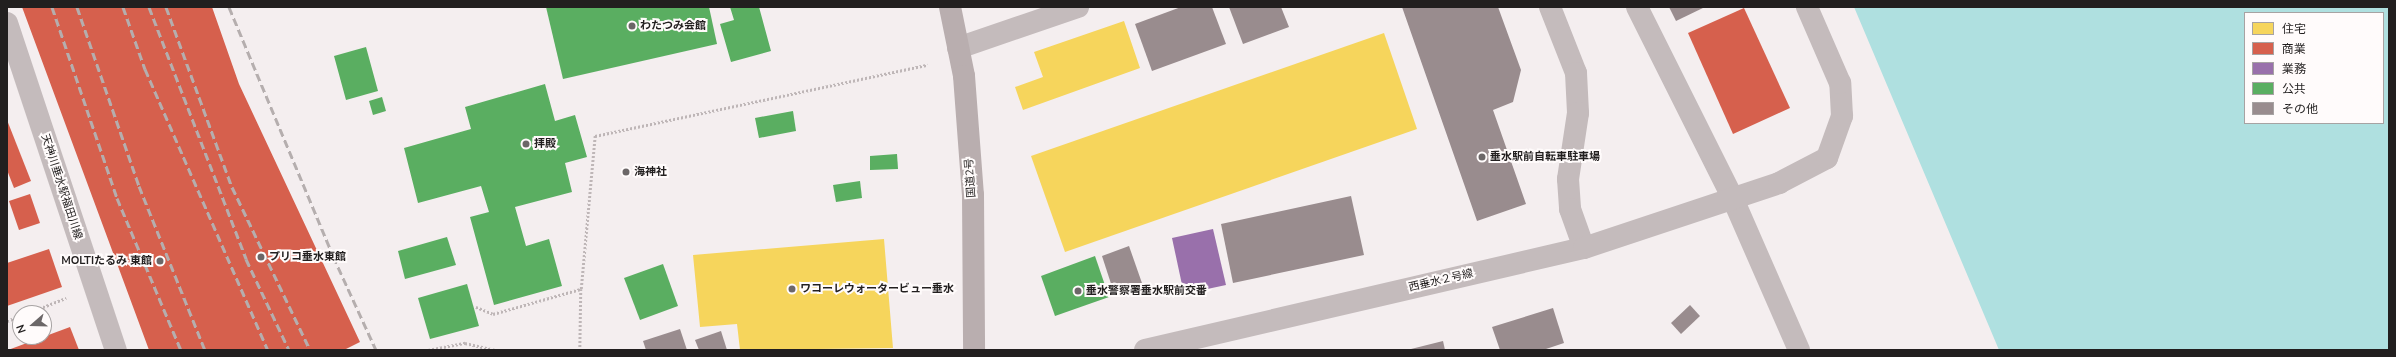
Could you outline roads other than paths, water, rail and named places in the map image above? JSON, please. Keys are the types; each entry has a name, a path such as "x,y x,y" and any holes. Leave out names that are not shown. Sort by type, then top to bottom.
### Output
{"highway":[{"name":"国道2号","path":"950,7 964,76 973,195 974,350"}],"street":[{"path":"958,48 1078,7"},
{"path":"1550,7 1576,73 1578,114 1568,179 1570,208 1584,248"},
{"path":"1637,7 1732,199 1799,350"},
{"name":"西垂水２号線","path":"1145,350 1584,248 1779,183 1827,158 1842,116 1840,83 1807,7"},
{"name":"天神川垂水駅福田川線","path":"7,23 116,350"}],"water":[{"path":"1854,7 2389,7 2389,350 1999,350"}],"railway":[{"path":"52,7 117,198 181,350"},
{"path":"77,7 139,186 205,350"},
{"path":"123,7 145,69 268,350"},
{"path":"149,7 246,259 289,350"},
{"path":"166,7 232,187 310,350"},
{"path":"229,7 333,256 376,350"}],"place":[{"name":"わたつみ会館","path":"632,26"},
{"name":"拝殿","path":"526,144"},
{"name":"垂水駅前自転車駐車場","path":"1482,157"},
{"name":"海神社","path":"626,172"},
{"name":"プリコ垂水東館","path":"261,257"},
{"name":"MOLTIたるみ 東館","path":"160,261"},
{"name":"ワコーレウォータービュー垂水","path":"792,289"},
{"name":"垂水警察署垂水駅前交番","path":"1078,291"}]}
